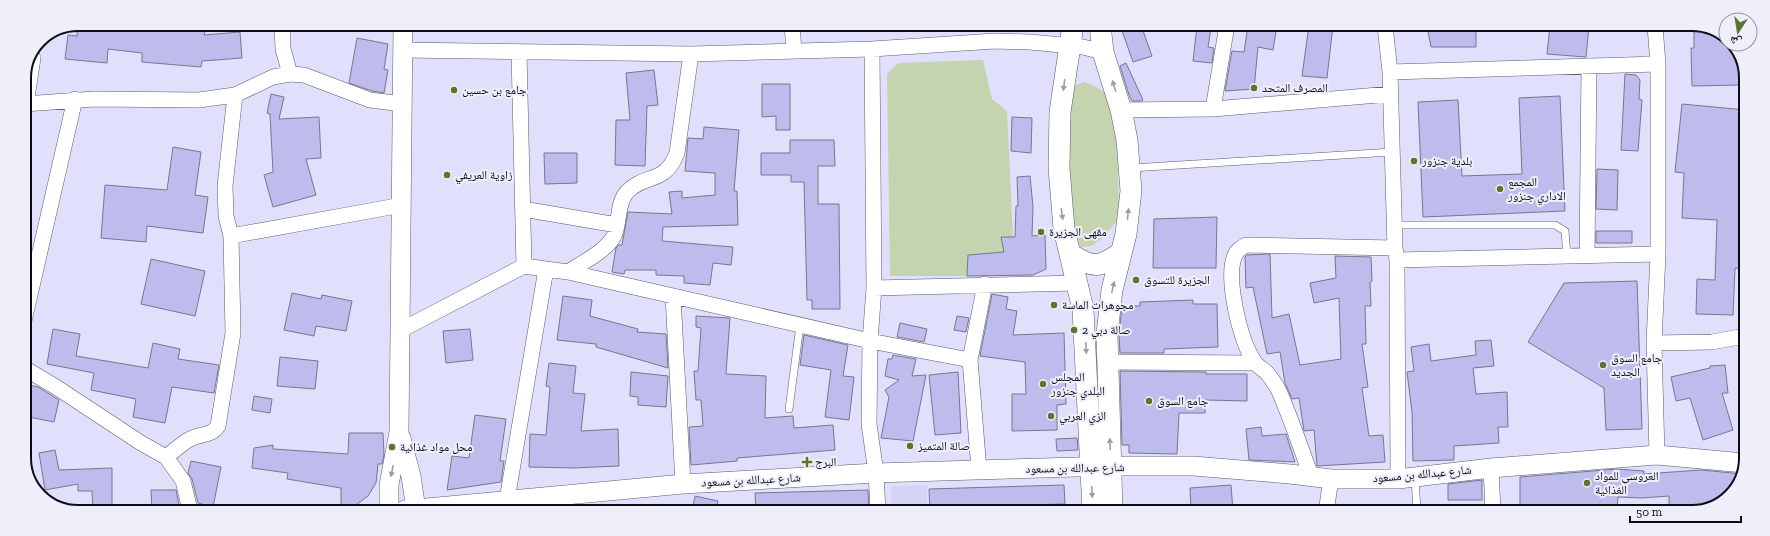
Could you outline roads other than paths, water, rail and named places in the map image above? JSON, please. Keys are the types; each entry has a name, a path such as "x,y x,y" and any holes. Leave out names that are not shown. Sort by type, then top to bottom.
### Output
{"main road":[{"path":"1072,31 1060,112 1058,168 1064,229 1072,255 1083,309 1101,467 1110,505"},
{"path":"1094,505 1101,467 1107,362 1108,312 1126,234 1131,191 1127,140 1121,110 1103,52 1101,31"},
{"path":"1072,255 1085,263 1096,265 1106,263 1121,253"}],"street":[{"path":"282,31 283,49 290,74"},
{"path":"389,505 389,485 399,432 403,31"},
{"path":"792,31 794,51"},
{"path":"1214,109 1226,31"},
{"path":"1386,31 1390,72 1406,478"},
{"path":"1655,31 1658,64 1658,254 1654,343 1657,455"},
{"path":"402,50 691,54 872,48 995,41 1030,42 1083,47 1103,52"},
{"path":"872,48 874,288 870,341 870,424 876,473 878,505"},
{"path":"519,52 524,266"},
{"path":"568,272 606,247 614,235 626,193 632,188 662,174 668,170 673,163 677,153 691,54"},
{"path":"1390,72 1658,64"},
{"path":"1587,256 1589,66"},
{"path":"31,104 75,100 199,100 235,94 273,77 290,74 304,75 370,100 403,104"},
{"path":"166,457 191,438 210,434 215,431 218,426 233,333 231,236 226,216 225,186 235,94"},
{"path":"1121,110 1214,109 1390,94"},
{"path":"31,291 75,100"},
{"path":"231,236 402,205"},
{"path":"523,209 617,225"},
{"path":"1311,476 1278,389 1268,374 1255,363 1245,346 1240,331 1232,280 1232,265 1235,255 1239,249 1246,245 1396,254 1587,256 1658,254"},
{"path":"401,330 524,266 568,272 870,341 970,360"},
{"path":"507,500 546,269"},
{"path":"874,288 985,284 1077,283"},
{"path":"979,470 970,360 985,284"},
{"path":"673,296 683,484"},
{"path":"1654,343 1712,342 1739,337"},
{"path":"1107,362 1255,363"},
{"path":"31,372 141,443 166,457 183,481 189,505"},
{"path":"399,432 411,476 412,505"},
{"name":"شارع عبدالله بن مسعود","path":"460,505 683,484 876,473 1193,466 1256,470 1331,479 1406,478 1491,468 1657,455 1739,463"},
{"path":"1491,468 1493,505"},
{"path":"1327,505 1331,479"}],"lane":[{"path":"1129,168 1392,152"},
{"path":"1395,225 1555,225 1565,231 1567,256"},
{"path":"788,409 800,324"},
{"path":"1406,478 1415,505"}],"place":[{"name":"المصرف المتحد","path":"1254,88"},
{"name":"جامع بن حسين","path":"454,90"},
{"name":"بلدية جنزور","path":"1414,161"},
{"name":"زاوية العريفي","path":"447,175"},
{"name":"المجمع الاداري جنزور","path":"1500,189"},
{"name":"مقهى الجزيرة","path":"1041,232"},
{"name":"الجزيرة للتسوق","path":"1136,280"},
{"name":"مجوهرات الماسة","path":"1054,305"},
{"name":"صالة دبي 2","path":"1074,330"},
{"name":"جامع السوق الجديد","path":"1603,365"},
{"name":"المجلس البلدي جنزور","path":"1043,384"},
{"name":"جامع السوق","path":"1149,401"},
{"name":"الزي العربي","path":"1051,416"},
{"name":"صالة المتميز","path":"910,446"},
{"name":"محل مواد غذائية","path":"392,447"},
{"name":"البرج","path":"807,462"},
{"name":"العروسي للمواد الغذائية","path":"1587,483"}]}
